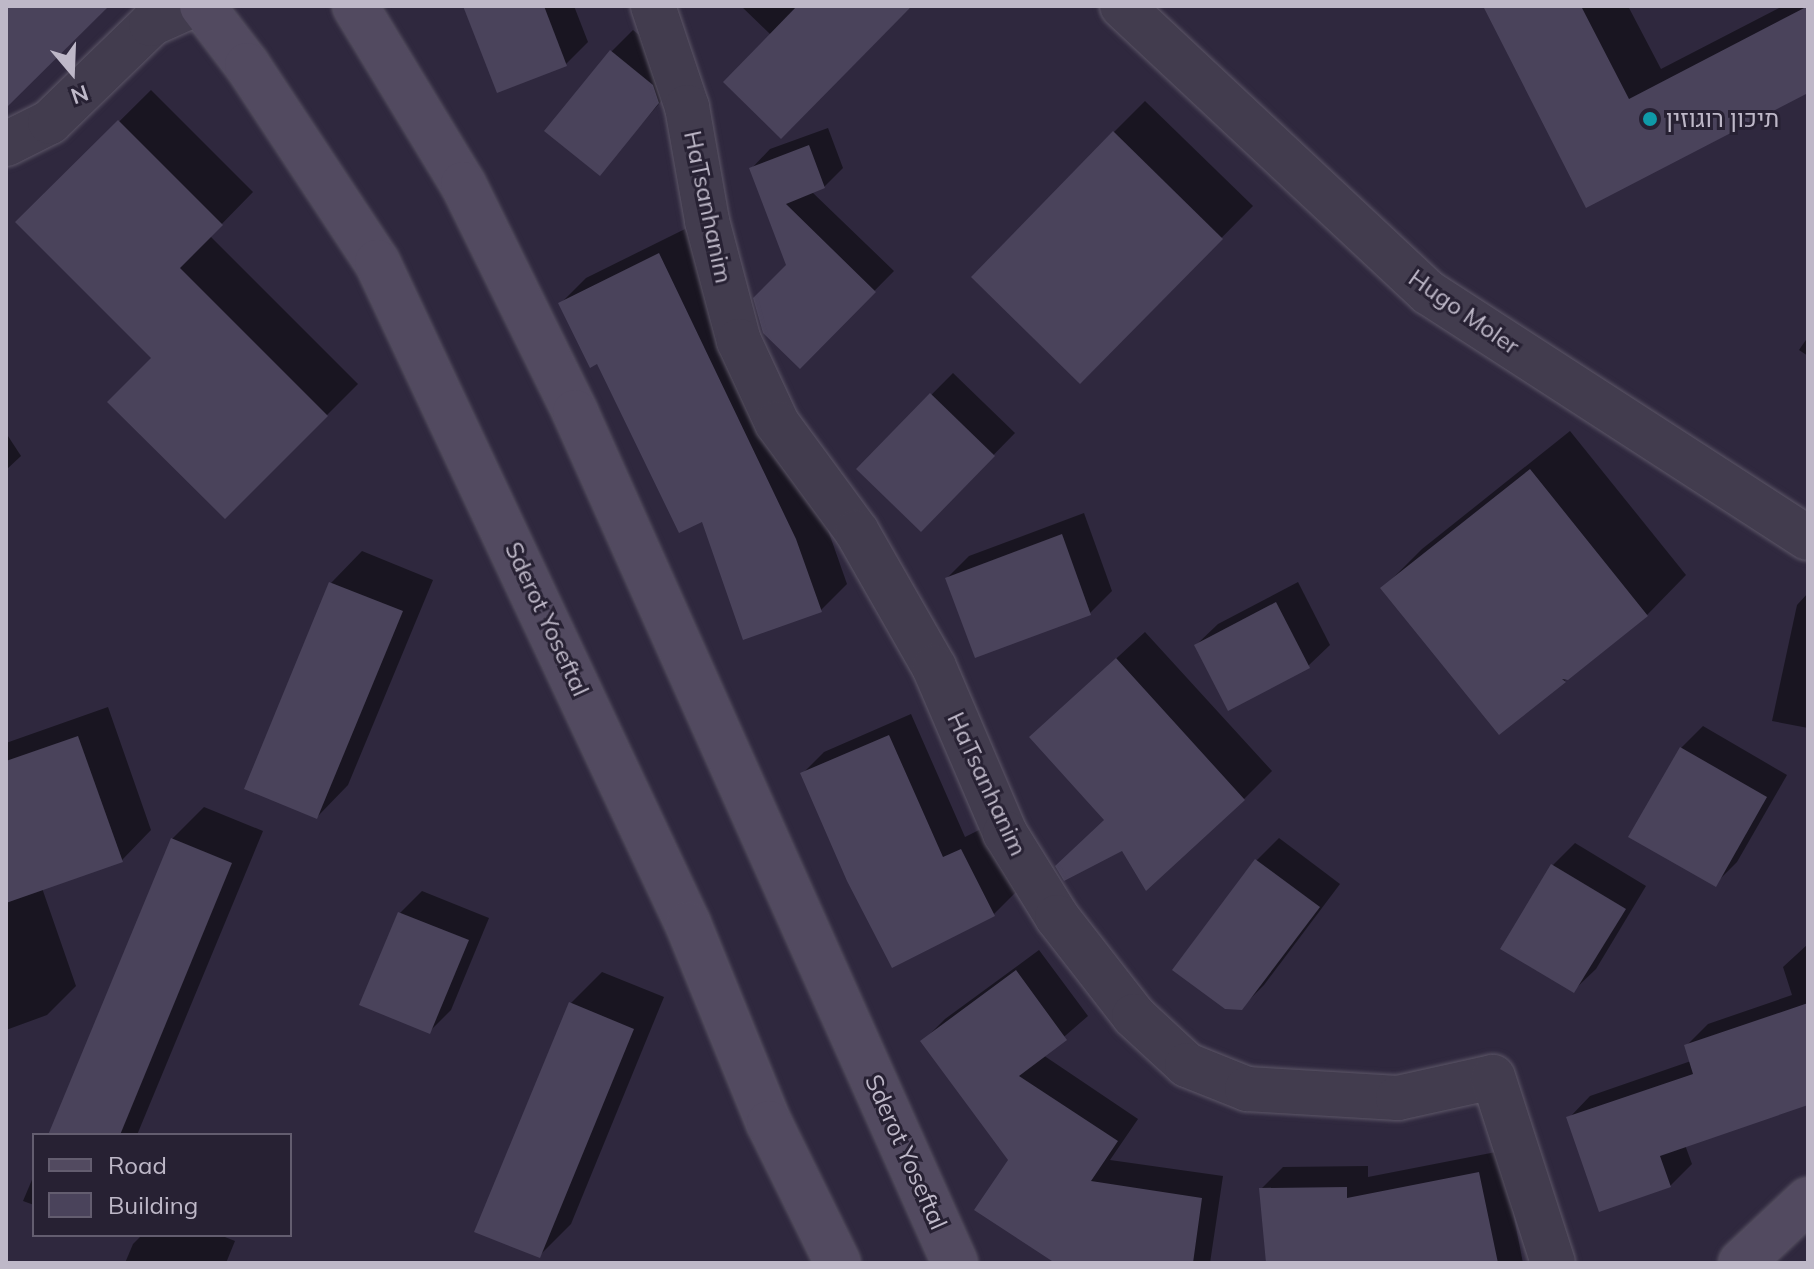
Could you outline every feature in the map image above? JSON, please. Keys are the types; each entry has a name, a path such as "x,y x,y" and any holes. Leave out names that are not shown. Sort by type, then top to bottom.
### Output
{"street":[{"path":"6,144 50,122 151,24 191,6"},
{"name":"Sderot Yoseftal","path":"202,6 247,65 377,262 682,910 769,1123 838,1263"},
{"name":"Sderot Yoseftal","path":"355,6 463,184 575,412 955,1263"},
{"name":"HaTsanhanim","path":"653,6 687,107 707,221 739,341 777,423 857,532 934,667 1005,833 1057,917 1134,1016 1187,1065 1247,1089 1398,1098 1493,1077 1553,1263"},
{"name":"Hugo Moler","path":"1122,6 1429,293 1808,538"},
{"path":"1741,1263 1808,1200"}],"building":[{"path":"6,6 109,6 6,108"},
{"path":"463,6 544,6 567,66 497,93"},
{"path":"797,6 912,6 781,139 723,82"},
{"name":"תיכון רוגוזין","path":"1483,6 1581,6 1629,99 1808,6 1808,93 1586,208"},
{"path":"610,50 653,85 659,103 600,176 544,131"},
{"path":"118,120 223,225 180,268 328,416 225,519 107,402 151,358 15,222"},
{"path":"1113,131 1223,239 1080,384 971,277"},
{"path":"809,145 825,188 786,204 876,292 800,369 763,333 753,298 786,265 749,168"},
{"path":"659,253 796,539 822,612 743,640 702,522 679,533 597,364 590,368 558,303"},
{"path":"930,393 995,456 921,532 856,469"},
{"path":"1530,469 1648,616 1568,680 1562,679 1566,682 1499,735 1380,588"},
{"path":"1062,534 1091,615 975,658 945,578"},
{"path":"329,582 403,611 317,819 244,789"},
{"path":"1276,602 1310,668 1228,711 1194,645"},
{"path":"1116,658 1245,800 1146,891 1122,851 1064,881 1055,866 1104,820 1029,737"},
{"path":"889,735 943,857 961,849 995,916 892,968 847,881 800,773"},
{"path":"78,736 123,862 6,903 6,761"},
{"path":"1680,747 1767,797 1716,887 1628,837"},
{"path":"171,838 232,863 121,1133 49,1133"},
{"path":"1255,859 1320,907 1242,1010 1225,1009 1172,970"},
{"path":"1551,864 1626,909 1574,993 1500,949"},
{"path":"398,912 469,940 430,1034 359,1005"},
{"path":"1016,970 1067,1040 1019,1076 1118,1141 1091,1181 1202,1198 1193,1263 1055,1263 974,1210 1008,1160 920,1041"},
{"path":"569,1002 634,1029 540,1258 474,1232"},
{"path":"1808,1003 1808,1105 1660,1156 1671,1187 1599,1212 1566,1117 1693,1074 1684,1045"},
{"path":"1479,1172 1498,1263 1266,1263 1259,1188 1347,1187 1347,1198"}],"place":[{"name":"תיכון רוגוזין","path":"1650,119"}]}
